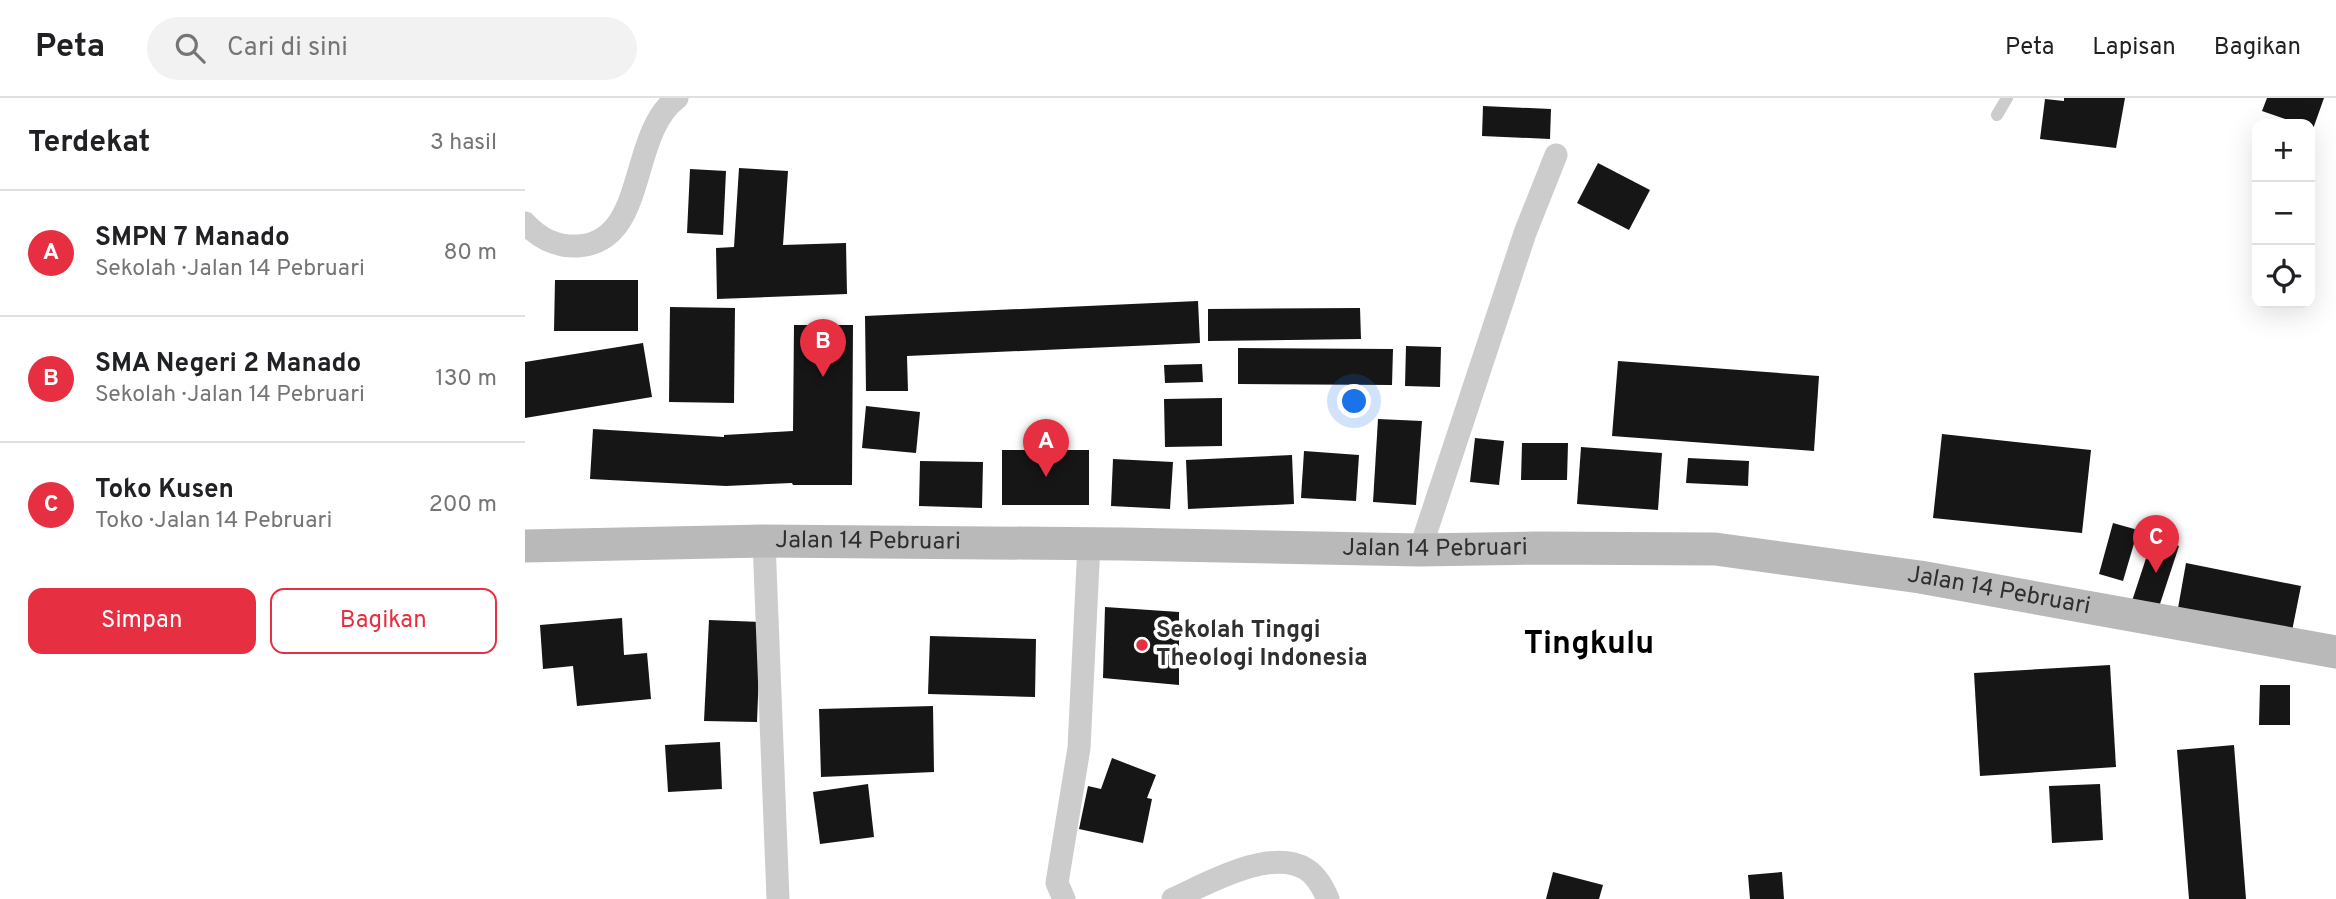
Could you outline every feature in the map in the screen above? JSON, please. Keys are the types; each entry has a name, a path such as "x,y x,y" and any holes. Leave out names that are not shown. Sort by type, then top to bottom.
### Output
{"main road":[{"name":"Jalan 14 Pebruari","path":"525,546 764,541 1420,551 1537,548 1715,549 1936,580 2336,652"}],"street":[{"path":"525,223 536,234 560,245 590,245 610,234 626,210 653,129 661,115 677,98"},
{"path":"1420,551 1525,233 1556,155"},
{"path":"764,541 778,899"},
{"path":"1064,899 1057,883 1079,748 1089,544"},
{"path":"1173,899 1226,875 1277,861 1307,870 1319,882 1328,899"}],"lane":[{"path":"1997,115 2007,98"}],"building":[{"path":"2064,98 2125,98 2116,148 2040,139 2045,99 2064,101"},
{"path":"2267,98 2324,98 2315,123 2315,119 2285,119 2262,111"},
{"path":"1483,106 1551,109 1550,139 1482,136"},
{"path":"1598,163 1650,190 1629,230 1577,203"},
{"path":"739,168 788,171 783,245 846,243 847,294 717,299 716,248 734,247"},
{"path":"690,169 726,171 723,235 687,233"},
{"path":"555,280 638,280 638,331 554,331"},
{"path":"1198,301 1200,343 907,356 908,391 866,391 865,316"},
{"path":"670,307 735,308 734,403 669,402"},
{"path":"1360,308 1361,339 1208,341 1208,309"},
{"path":"794,325 853,325 852,485 792,483 726,486 590,479 593,429 724,437 793,431"},
{"path":"643,343 652,397 525,418 525,362"},
{"path":"1406,346 1441,347 1440,387 1405,386"},
{"path":"1238,348 1393,349 1392,385 1238,384"},
{"path":"1618,361 1819,376 1814,451 1612,436"},
{"path":"1202,364 1203,382 1165,383 1164,365"},
{"path":"1222,398 1222,446 1165,447 1164,399"},
{"path":"866,406 920,412 916,453 862,448"},
{"path":"1378,419 1422,421 1416,505 1373,502"},
{"path":"1942,434 2091,450 2082,533 1933,518"},
{"path":"1475,438 1504,441 1499,485 1470,482"},
{"path":"1522,443 1568,443 1567,480 1521,480"},
{"path":"1581,447 1662,453 1658,510 1577,504"},
{"path":"1002,450 1089,450 1089,505 1002,505"},
{"path":"1304,451 1359,455 1356,501 1301,498"},
{"path":"1292,455 1294,504 1188,509 1186,460"},
{"path":"1688,458 1749,461 1748,486 1686,483"},
{"path":"1113,459 1173,462 1170,509 1111,506"},
{"path":"920,461 983,462 982,508 919,506"},
{"path":"2113,523 2138,530 2123,581 2099,574"},
{"path":"2153,537 2179,546 2158,610 2132,601"},
{"path":"2186,563 2301,586 2292,631 2178,608"},
{"name":"Sekolah Tinggi Theologi Indonesia","path":"1105,607 1179,612 1179,685 1103,678"},
{"path":"622,618 624,655 647,653 651,699 577,706 573,666 543,669 540,625"},
{"path":"709,620 761,622 757,722 704,721"},
{"path":"930,636 1036,639 1035,697 928,694"},
{"path":"2110,665 2116,767 1980,776 1974,673"},
{"path":"2260,685 2290,685 2290,725 2259,725"},
{"path":"933,706 934,772 821,777 819,709"},
{"path":"720,742 722,789 668,792 665,745"},
{"path":"2234,745 2246,899 2189,899 2177,750"},
{"path":"1112,758 1156,775 1147,798 1152,799 1143,843 1079,829 1088,786 1101,789"},
{"path":"868,784 874,837 820,844 813,792"},
{"path":"2100,784 2103,840 2052,843 2049,786"},
{"path":"1553,872 1603,885 1599,899 1546,899"},
{"path":"1782,872 1784,899 1750,899 1748,875"}],"place":[{"name":"SMA Negeri 2 Manado","path":"823,377"},
{"name":"SMPN 7 Manado","path":"1046,477"},
{"name":"Toko Kusen","path":"2156,573"},
{"name":"Sekolah Tinggi Theologi Indonesia","path":"1142,645"}],"district":[{"name":"Tingkulu","path":"1589,645"}]}
